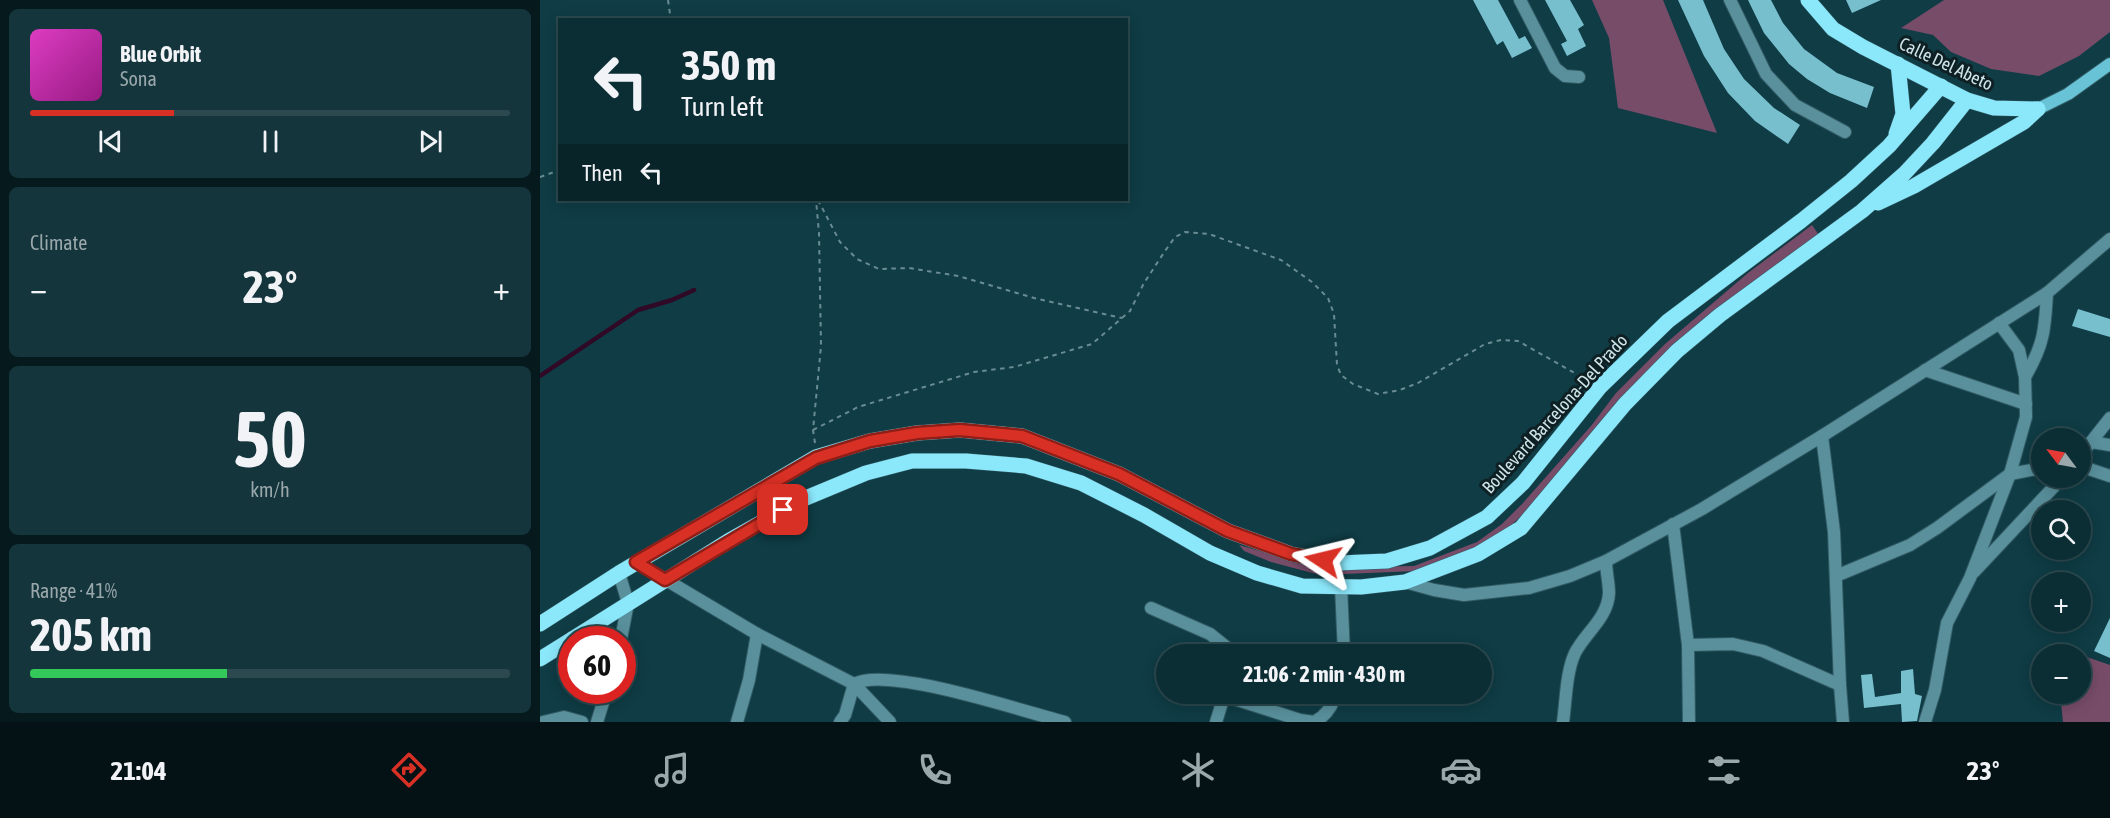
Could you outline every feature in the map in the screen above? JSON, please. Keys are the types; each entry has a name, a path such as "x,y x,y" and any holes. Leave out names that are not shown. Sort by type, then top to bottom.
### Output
{"main road":[{"name":"Calle Del Abeto","path":"1808,0 1833,29 1966,100 1994,108 2038,109 2068,94 2110,64"},
{"path":"1889,146 1900,127 1903,114 1898,64"},
{"name":"Boulevard Barcelona-Del Prado","path":"540,624 636,562 816,458 870,441 917,433 960,430 1022,436 1119,474 1228,531 1291,554 1339,563 1387,561 1430,548 1487,517 1523,483 1599,387 1668,321 1851,181 1889,146 1941,86"},
{"path":"592,626 801,500 866,473 912,461 966,461 1026,466 1081,483 1144,515 1210,553 1257,573 1302,586 1361,587 1405,582 1478,554 1521,528 1625,404 1677,351 1720,315 1862,211 1904,174 1933,143 1966,100"},
{"path":"1862,211 1914,186 2024,122 2038,109"},
{"path":"1210,553 1228,531"},
{"path":"540,659 558,648"}],"street":[{"path":"1520,0 1554,68 1565,76 1579,77"},
{"path":"1730,0 1766,74 1795,105 1845,132"},
{"path":"1405,582 1464,595 1529,588 1570,576 1606,561 1822,436 2047,293 2110,239"},
{"path":"2025,377 2040,350 2044,335 2047,293"},
{"path":"1925,722 1935,690 1947,623 1970,578 2010,474 2026,417 2025,377 2019,350 1999,323"},
{"path":"1925,370 2026,404"},
{"path":"2110,418 2091,442 2110,445"},
{"path":"1822,436 1834,532 1840,685 1844,722"},
{"path":"1836,576 1910,545 2010,474 2031,470"},
{"path":"2091,470 2110,476"},
{"path":"1970,578 2053,488"},
{"path":"1673,524 1688,645 1689,722"},
{"path":"1563,722 1571,664 1581,644 1602,617 1609,594 1606,561"},
{"path":"636,562 757,634 855,684 884,719"},
{"path":"619,573 627,603 623,626"},
{"path":"1341,586 1344,644"},
{"path":"1151,608 1210,634 1222,644"},
{"path":"737,722 749,680 757,634"},
{"path":"1688,645 1733,644 1763,651 1840,685"},
{"path":"840,722 855,684 861,680 884,679 974,697 1062,722"},
{"path":"597,722 602,704"},
{"path":"1216,722 1222,704"},
{"path":"1252,704 1300,720 1314,722 1327,712 1332,704"},
{"path":"543,722 564,717 582,722 600,709"}],"path":[{"path":"668,0 672,18"},
{"path":"540,177 558,171"},
{"path":"816,458 813,430 822,346 817,201"},
{"path":"818,201 840,242 857,259 879,269 909,268 958,276 1034,298 1123,318"},
{"path":"813,430 858,406 974,372 1014,367 1092,344 1130,311 1144,283 1175,237 1185,232 1209,234 1281,260 1312,282 1328,298 1334,314 1337,365 1341,375 1353,384 1378,394 1400,390 1418,383 1485,344 1501,340 1518,341 1599,387"}],"shaded area":[{"path":"1592,0 1663,0 1717,133 1618,108 1609,38"},
{"path":"1944,0 2110,0 2110,32 2079,56 2039,76 1991,69 1951,52 1933,35 1901,28"},
{"path":"1812,225 1819,235 1697,325 1531,507 1507,529 1478,548 1417,571 1320,575 1271,562 1244,551 1239,545 1318,568 1414,566 1477,542 1502,524 1523,503 1591,426 1616,393 1665,344 1748,273"},
{"path":"2091,658 2110,665 2110,722 2063,722 2061,704 2091,704"}],"building":[{"path":"1473,0 1498,0 1519,39 1525,36 1532,48 1512,58 1503,41 1497,45"},
{"path":"1545,0 1570,0 1584,25 1578,29 1586,46 1567,56 1561,44 1567,41"},
{"path":"1678,0 1703,0 1724,49 1744,79 1774,108 1800,125 1788,144 1755,121 1728,93 1704,56"},
{"path":"1748,0 1771,0 1783,23 1804,49 1837,73 1874,87 1867,108 1830,93 1807,79 1789,64 1764,33"},
{"path":"1846,0 1881,0 1852,13"},
{"path":"2078,309 2110,319 2110,337 2072,326"},
{"path":"2110,618 2110,658 2094,651"},
{"path":"1913,669 1915,694 1922,696 1917,721 1902,722 1901,704 1864,708 1861,675 1872,674 1875,697 1901,693 1901,671"}],"waterway":[{"path":"540,376 638,310 672,300 694,290"}],"route":[{"path":"783,510 665,580 636,562 816,458 870,441 917,433 960,430 1022,436 1070,453 1119,474 1228,531 1291,554 1323,560"}]}
